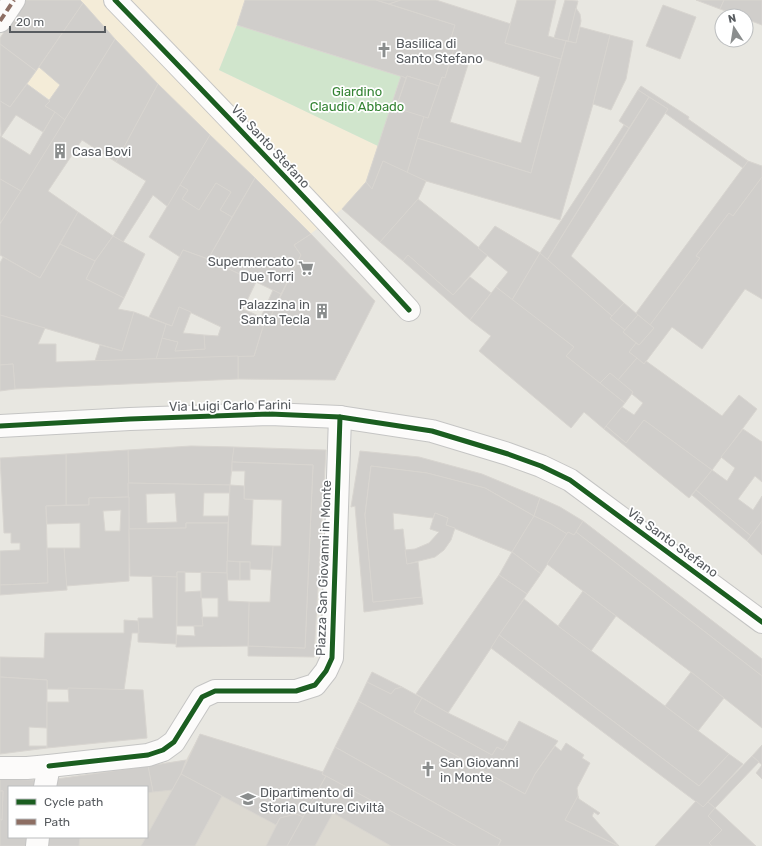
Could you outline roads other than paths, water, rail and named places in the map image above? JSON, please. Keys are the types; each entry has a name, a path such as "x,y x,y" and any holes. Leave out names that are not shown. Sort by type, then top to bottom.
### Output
{"street":[{"path":"0,21 14,0"},
{"name":"Via Santo Stefano","path":"118,1 409,310"},
{"name":"Via Luigi Carlo Farini","path":"0,426 130,419 270,414 340,417 432,431 508,454 541,466 570,480"},
{"name":"Piazza San Giovanni in Monte","path":"0,768 27,768 47,777 148,755 163,750 174,742 202,697 215,691 296,692 314,685 326,672 332,658 340,417"},
{"name":"Via Santo Stefano","path":"570,480 762,622"}],"place":[{"name":"Basilica di Santo Stefano","path":"384,50"},
{"name":"Casa Bovi","path":"60,151"},
{"name":"Supermercato Due Torri","path":"306,268"},
{"name":"Palazzina in Santa Tecla","path":"322,311"},
{"name":"San Giovanni in Monte","path":"428,769"},
{"name":"Dipartimento di Storia Culture Civiltà","path":"248,799"}],"park label":[{"name":"Giardino Claudio Abbado","path":"357,98"}]}
